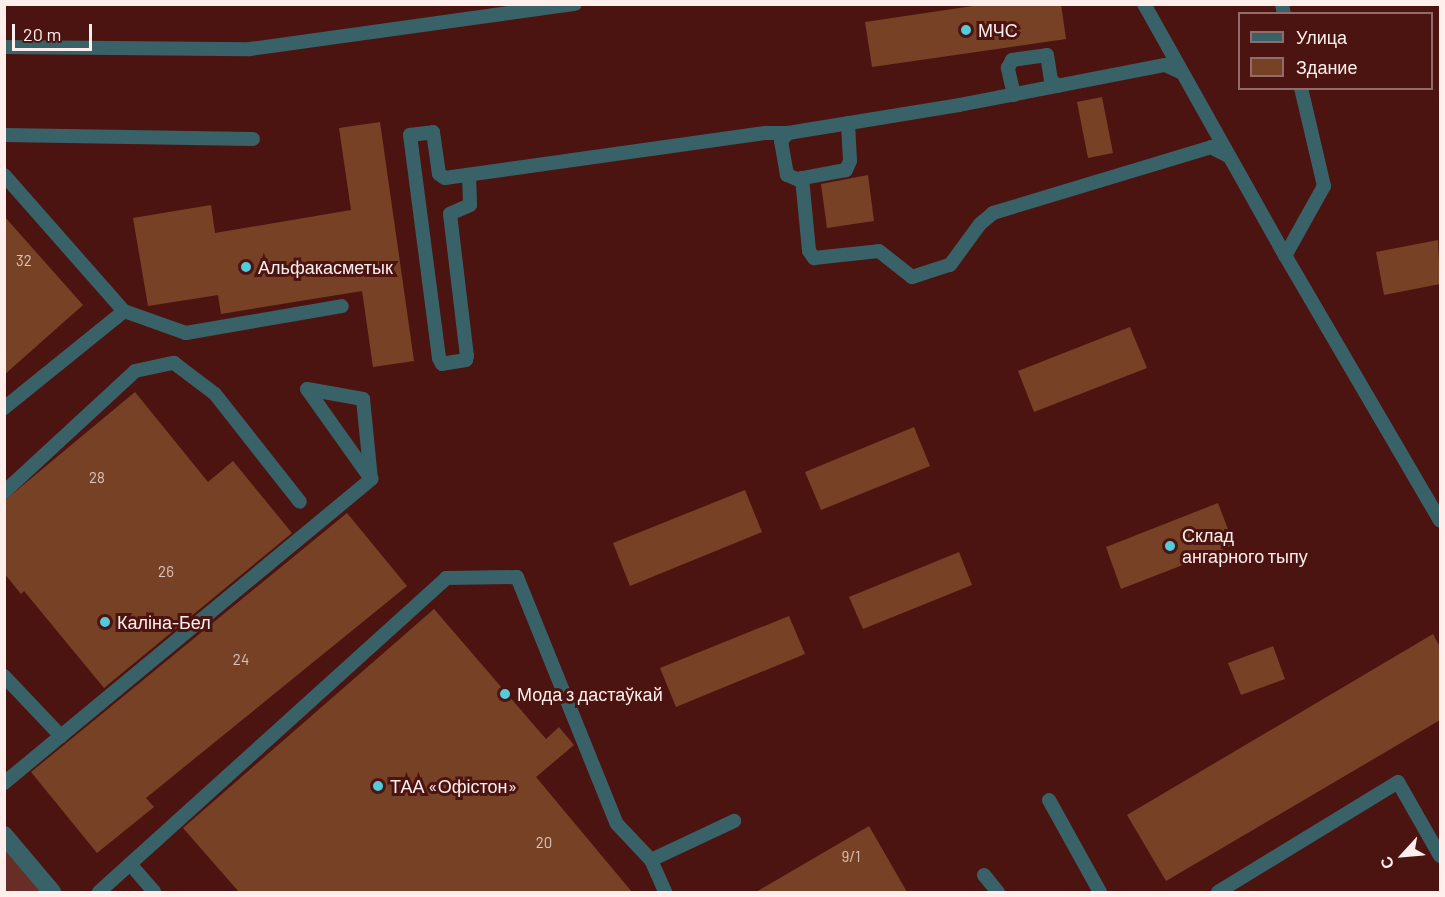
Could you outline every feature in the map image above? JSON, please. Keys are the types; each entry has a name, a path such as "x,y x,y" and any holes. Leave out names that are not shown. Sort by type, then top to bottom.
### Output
{"street":[{"path":"4,835 52,892"}],"lane":[{"path":"4,47 250,49 575,4"},
{"path":"1144,4 1285,256 1440,520"},
{"path":"1014,95 1008,68 1012,60 1047,55 1051,81 1059,86"},
{"path":"469,175 470,207 450,214 467,356 466,360 442,363 432,310 410,135 433,132 441,177 469,175 788,133 1014,95 1165,65 1182,72"},
{"path":"1285,256 1324,186 1301,90"},
{"path":"788,133 781,141 785,171 790,179 801,178 849,168 848,123"},
{"path":"4,135 253,139"},
{"path":"801,178 809,251 814,258 879,251 912,277 950,265 980,224 993,213 1212,147 1229,157"},
{"path":"4,175 124,310 186,333 342,306"},
{"path":"4,408 124,310"},
{"path":"4,492 135,371 174,363 215,394 300,502"},
{"path":"307,389 363,399 371,479 339,434 307,389"},
{"path":"4,783 371,479"},
{"path":"99,892 446,578 517,577 617,824 651,860 665,892"},
{"path":"4,676 61,736"},
{"path":"1227,890 1398,782 1440,856"},
{"path":"1049,801 1100,892"},
{"path":"651,860 734,821"},
{"path":"130,864 154,892"},
{"path":"984,875 998,892"}],"shaded area":[{"path":"5,846 43,892 5,892"}],"building":[{"name":"МЧС","path":"986,4 1061,4 1066,39 872,67 865,22"},
{"path":"1102,97 1113,153 1088,158 1077,102"},
{"path":"380,122 414,361 373,367 362,291 221,314 218,295 148,306 133,218 211,205 215,233 351,210 339,128"},
{"path":"868,175 874,221 827,228 821,184"},
{"path":"4,216 83,305 4,375"},
{"path":"1438,240 1440,284 1384,295 1376,252"},
{"path":"1130,327 1147,368 1034,412 1018,371"},
{"path":"135,392 208,482 233,461 292,533 104,688 24,591 21,594 4,573 4,501"},
{"path":"914,427 930,466 821,510 805,472"},
{"path":"745,490 762,532 630,586 613,543"},
{"name":"Склад ангарного тыпу","path":"1218,503 1234,545 1121,589 1106,547"},
{"path":"347,513 407,586 146,798 154,807 97,853 31,772"},
{"path":"959,552 972,585 863,629 849,597"},
{"name":"ТАА «Офістон»","path":"434,609 546,739 559,727 574,745 536,777 632,892 239,892 183,828"},
{"path":"789,616 805,654 676,707 660,668"},
{"path":"1433,634 1440,647 1440,720 1166,881 1127,815"},
{"path":"1273,646 1285,679 1241,695 1228,663"},
{"path":"869,826 907,892 756,892"}],"place":[{"name":"МЧС","path":"966,30"},
{"name":"Альфакасметык","path":"246,267"},
{"name":"Склад ангарного тыпу","path":"1170,546"},
{"name":"Каліна-Бел","path":"105,622"},
{"name":"Мода з дастаўкай","path":"505,694"},
{"name":"ТАА «Офістон»","path":"378,786"}]}
